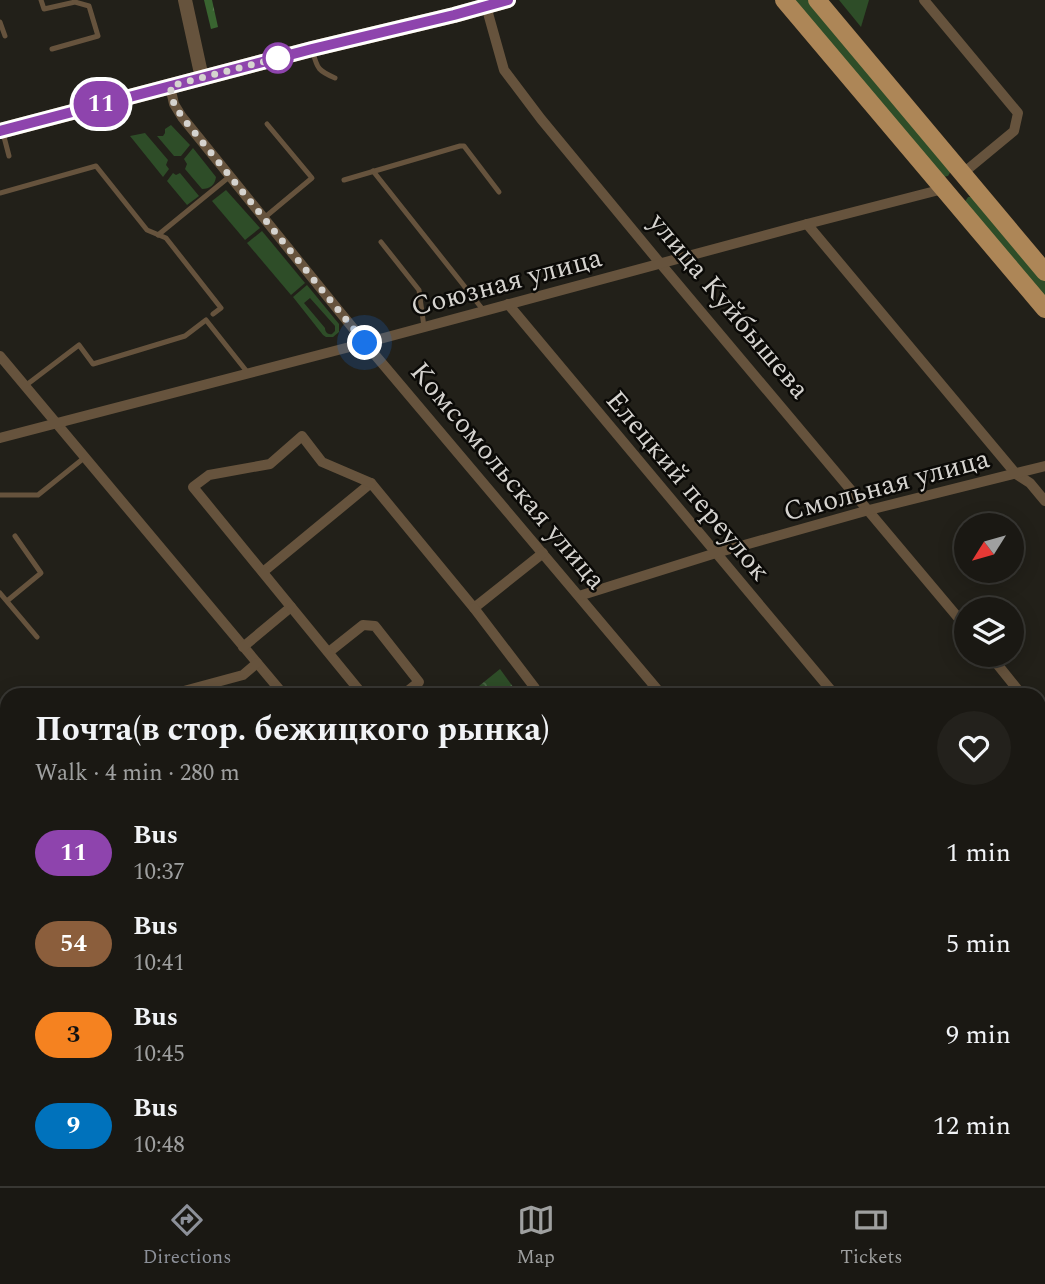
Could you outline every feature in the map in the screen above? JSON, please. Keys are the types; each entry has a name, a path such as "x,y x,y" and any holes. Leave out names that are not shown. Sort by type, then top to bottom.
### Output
{"main road":[{"path":"1,130 454,15 485,3 508,0"},
{"path":"784,0 1045,309"},
{"path":"817,0 1045,272"},
{"path":"943,189 962,174"}],"street":[{"path":"185,0 202,78"},
{"path":"924,0 1018,113 1014,131 962,174"},
{"name":"улица Куйбышева","path":"485,3 504,70 541,119 954,613"},
{"name":"Комсомольская улица","path":"170,86 174,104 182,117 365,343 656,688"},
{"name":"Союзная улица","path":"0,438 943,189"},
{"path":"807,224 1016,474 1030,483 1045,501"},
{"name":"Елецкий переулок","path":"508,304 829,688"},
{"path":"0,356 278,688"},
{"path":"357,688 193,487 209,475 270,464 302,436 322,461 371,483 474,608 535,688"},
{"name":"Смольная улица","path":"579,596 869,510 1045,466"},
{"path":"263,572 371,483"},
{"path":"474,608 543,553"},
{"path":"243,647 291,607"},
{"path":"329,652 363,625 375,626 419,682 412,688"},
{"path":"195,688 243,675 257,663"},
{"path":"1000,667 1017,688"}],"lane":[{"path":"41,0 44,9 75,2 89,6 98,36 52,49"},
{"path":"0,22 5,36"},
{"path":"312,49 316,65 321,71 335,78"},
{"path":"264,218 312,178 267,124"},
{"path":"1,130 9,156"},
{"path":"344,180 464,146 499,192"},
{"path":"0,193 96,166 147,230 166,238 221,308 213,314"},
{"path":"373,171 484,311"},
{"path":"158,234 230,176"},
{"path":"16,180 18,188"},
{"path":"381,242 419,290 424,327"},
{"path":"25,386 79,345 93,364 185,336 206,320 248,373"},
{"path":"0,495 38,495 84,458"},
{"path":"7,601 41,573 15,536"},
{"path":"0,593 37,637"}],"green space":[{"path":"204,0 212,0 218,27 211,29"},
{"path":"793,0 809,0 951,171 948,176 943,177"},
{"path":"839,0 869,0 861,27"},
{"path":"171,125 190,145 181,156 174,156 157,136 163,136 165,129"},
{"path":"145,133 168,160 166,165 169,169 163,177 130,136"},
{"path":"193,148 216,177 213,184 207,188 202,189 185,169 187,164 184,159"},
{"path":"173,173 180,173 199,196 187,205 167,181"},
{"path":"226,190 260,228 245,240 212,201"},
{"path":"968,197 978,202 1045,281 1045,301 964,203"},
{"path":"262,231 305,283 291,295 247,243"},
{"path":"307,285 339,324 339,332 333,337 323,335 293,297","holes":["310,298 335,326 332,334 327,333 304,303"]},
{"path":"500,669 514,688 479,688"}],"bus line":[{"name":"11","path":"0,131 508,0"}],"route":[{"path":"278,58 289,55 170,86 174,104 365,343"}]}
